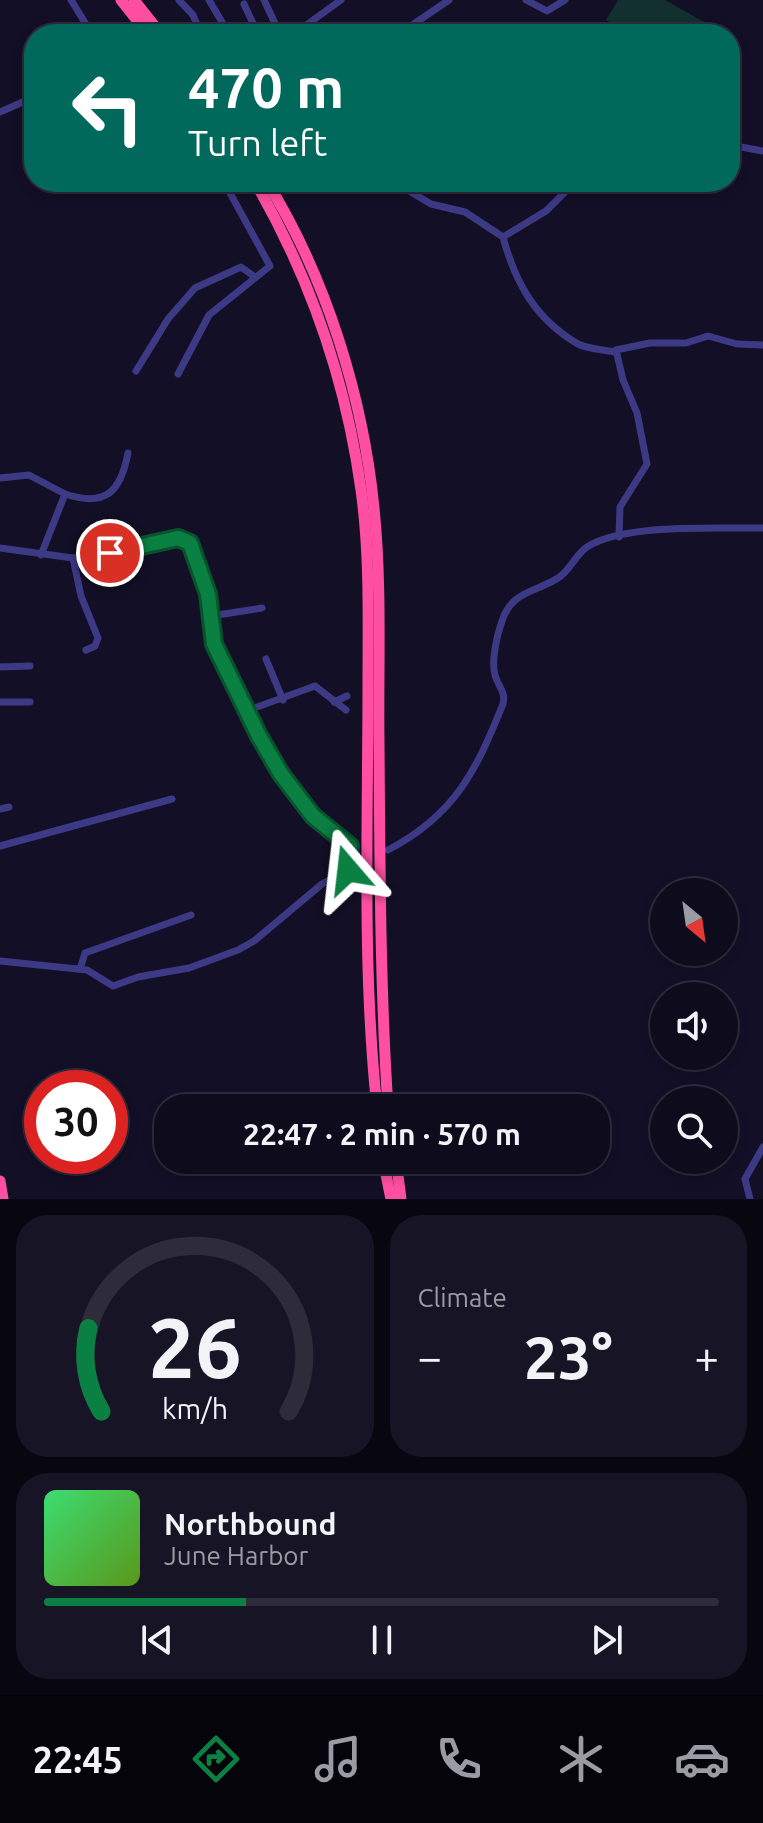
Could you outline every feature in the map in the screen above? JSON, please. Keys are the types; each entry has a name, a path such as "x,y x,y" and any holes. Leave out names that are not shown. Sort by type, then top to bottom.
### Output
{"highway":[{"path":"121,0 140,24"},
{"path":"134,0 153,24"},
{"path":"261,192 284,234 323,327 341,391 361,490 368,598 370,1010 376,1094"},
{"path":"272,192 313,272 330,319 351,389 371,483 379,573 381,998 387,1094"},
{"path":"386,1174 391,1199"},
{"path":"398,1174 401,1199"},
{"path":"0,1181 3,1199"}],"street":[{"path":"71,0 86,24"},
{"path":"179,0 197,24"},
{"path":"209,0 223,24"},
{"path":"264,0 275,24"},
{"path":"308,24 341,0"},
{"path":"414,24 449,0"},
{"path":"526,0 547,11 565,0"},
{"path":"244,4 253,24"},
{"path":"0,112 24,101"},
{"path":"740,147 763,151"},
{"path":"178,374 209,315 268,268 270,261 230,192"},
{"path":"503,237 546,211 565,192"},
{"path":"408,193 431,204 465,212 503,237 512,273 530,305 579,345 615,352 650,343 686,343 708,336 737,344 763,345"},
{"path":"136,371 168,319 199,284 241,267 255,277"},
{"path":"615,352 637,413 647,464 620,507 619,537"},
{"path":"0,478 29,475 65,494 86,499 115,489 123,480 128,453"},
{"path":"41,555 65,494"},
{"path":"388,850 434,822 470,777 503,704 504,696 494,670 505,614 526,592 560,578 584,549 619,537 675,529 763,528"},
{"path":"0,548 73,558 183,538 193,548 205,581 214,644 246,711 272,759 318,823 350,846 348,870"},
{"path":"73,558 81,596 98,638 95,646 86,650"},
{"path":"211,616 262,608"},
{"path":"266,659 283,700"},
{"path":"0,667 30,666"},
{"path":"246,711 315,686 346,710"},
{"path":"334,702 347,696"},
{"path":"0,702 30,702"},
{"path":"0,846 172,799"},
{"path":"0,809 9,807"},
{"path":"0,961 80,969 94,973 113,986 203,964 254,941 304,897 360,864"},
{"path":"80,969 85,953 191,915"},
{"path":"750,1199 745,1179 763,1147"}],"green space":[{"path":"618,0 665,0 708,24 613,24 606,20"}],"route":[{"path":"110,553 178,538 188,540 205,581 211,633 219,656 281,774 318,823 350,846 348,870"}]}
